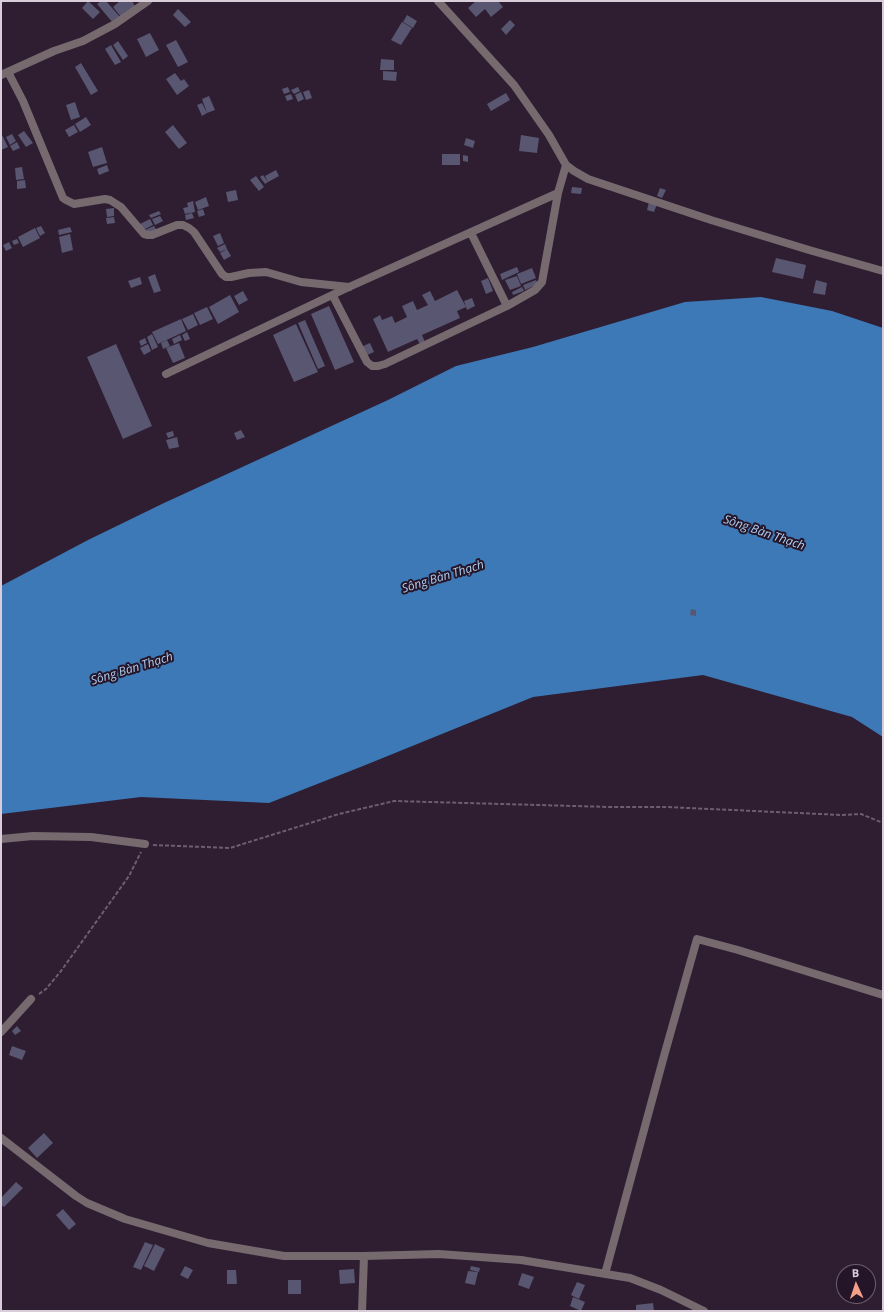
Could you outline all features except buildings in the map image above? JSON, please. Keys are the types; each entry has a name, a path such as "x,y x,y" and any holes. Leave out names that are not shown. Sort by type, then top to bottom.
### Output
{"street":[{"path":"148,1 115,24 83,41 4,73 23,101 63,198 74,204 105,199 110,200 121,207 144,234 148,235 152,235 177,225 182,225 189,228 194,232 222,274 226,277 266,272 301,282 349,287"},
{"path":"438,1 514,85 542,124 566,165 574,171 588,179 749,232 883,271"},
{"path":"333,296 367,362 372,366 385,364 507,306 535,290 542,282 558,193 566,165"},
{"path":"166,374 333,296 349,287 471,234 558,193"},
{"path":"471,234 507,306"},
{"path":"1,838 34,836 91,837 145,844"},
{"path":"605,1274 697,939 738,950 883,995"},
{"path":"1,1032 31,999"},
{"path":"1,1138 76,1196 97,1208 125,1219 208,1243 284,1256 439,1254 521,1260 630,1278 661,1290 704,1311"},
{"path":"362,1311 364,1256"}],"path":[{"path":"31,999 46,989 61,971 129,876 145,844 230,848 339,814 394,801 610,807 666,807 842,815 861,814 883,823"}],"water":[{"name":"Sông Bàn Thạch","path":"761,297 832,311 883,328 883,737 852,717 703,675 533,697 269,803 141,797 1,814 1,586 88,540 164,503 388,400 456,366 533,347 685,302"}]}
